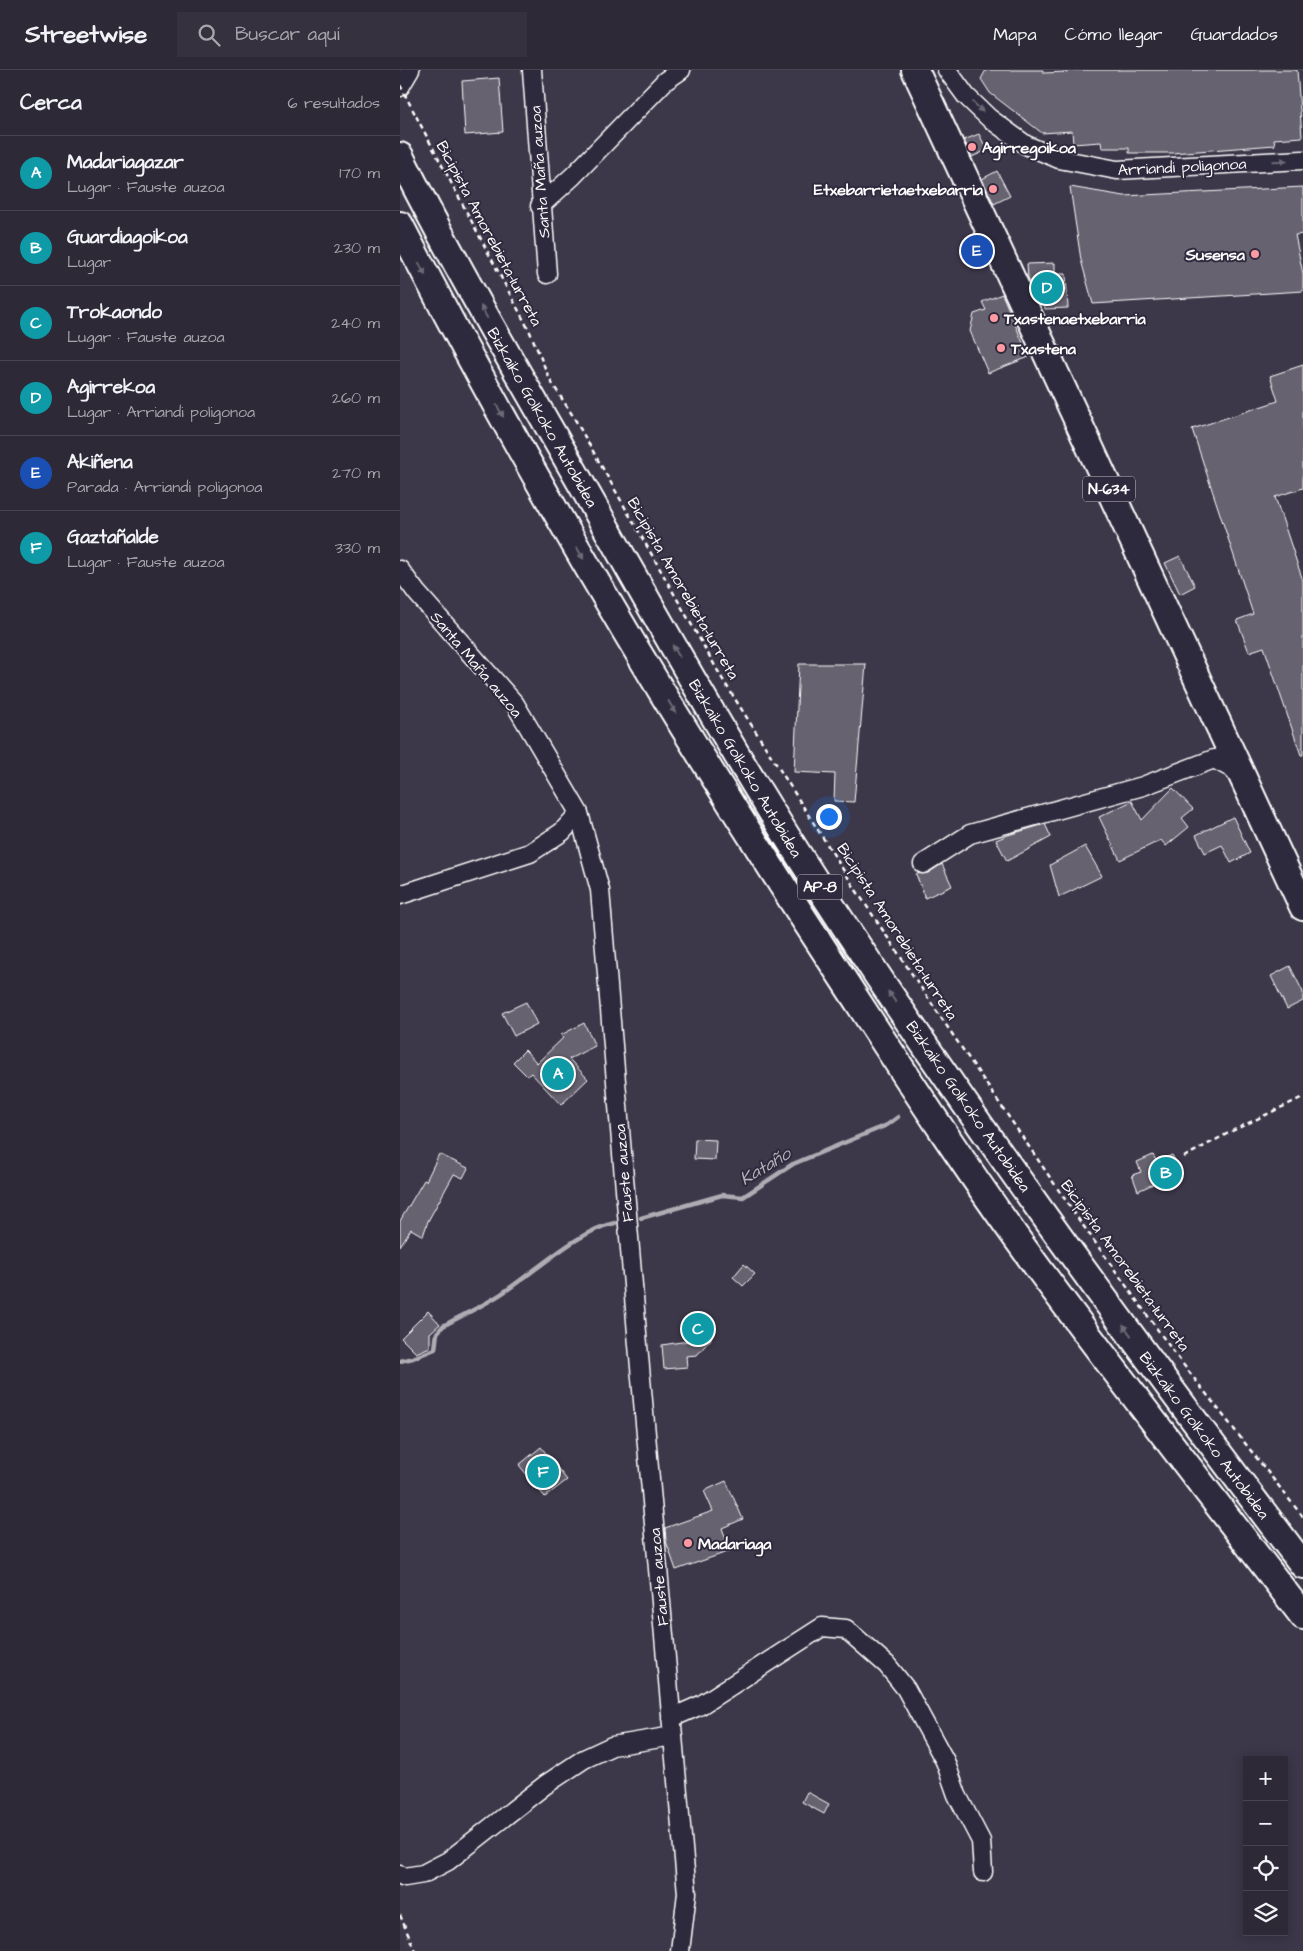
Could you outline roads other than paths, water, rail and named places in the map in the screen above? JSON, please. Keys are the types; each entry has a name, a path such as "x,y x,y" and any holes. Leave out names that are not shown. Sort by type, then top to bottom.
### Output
{"highway":[{"name":"N-634","path":"915,70 1303,907"},
{"name":"Bizkaiko Golkoko Autobidea","path":"402,160 504,349 702,698 799,856 877,976 1049,1220 1140,1348 1303,1565"},
{"name":"Bizkaiko Golkoko Autobidea","path":"400,225 447,317 563,524 731,806 881,1037 1024,1249 1303,1616"}],"street":[{"path":"400,86 410,70"},
{"name":"Santa Maña auzoa","path":"532,70 540,206 547,274"},
{"path":"540,206 573,176 665,81 681,70"},
{"name":"Arriandi poligonoa","path":"947,70 960,89 989,118 1026,145 1059,160 1117,170 1303,160"},
{"path":"960,70 960,89"},
{"name":"Santa Maña auzoa","path":"400,570 416,593 515,704 579,813"},
{"path":"1214,759 1221,731"},
{"path":"923,864 970,834 1143,786 1214,759 1231,768 1245,782"},
{"path":"400,895 530,853 562,832 579,813"},
{"name":"Fauste auzoa","path":"579,813 600,890 687,1893 680,1951"},
{"path":"1277,851 1303,884"},
{"path":"400,1875 404,1877 423,1874 448,1860 545,1785 584,1759 612,1746 672,1727 701,1705 822,1627 846,1629 887,1665 906,1689 945,1761 957,1795 981,1841 983,1872"}],"waterway":[{"name":"Kataño","path":"641,1218 722,1195 743,1197 793,1164 887,1125 898,1117"},
{"name":"Kataño","path":"400,1361 435,1349 437,1333 443,1326 501,1294 586,1234 615,1223"}],"place":[{"name":"Agirregoikoa","path":"972,147"},
{"name":"Etxebarrietaetxebarria","path":"993,189"},
{"name":"Akiñena","path":"977,251"},
{"name":"Susensa","path":"1255,254"},
{"name":"Agirrekoa","path":"1047,288"},
{"name":"Txastenaetxebarria","path":"994,318"},
{"name":"Txastena","path":"1001,348"},
{"name":"Madariagazar","path":"558,1074"},
{"name":"Guardiagoikoa","path":"1166,1173"},
{"name":"Trokaondo","path":"698,1329"},
{"name":"Gaztañalde","path":"543,1472"},
{"name":"Madariaga","path":"688,1543"}]}
